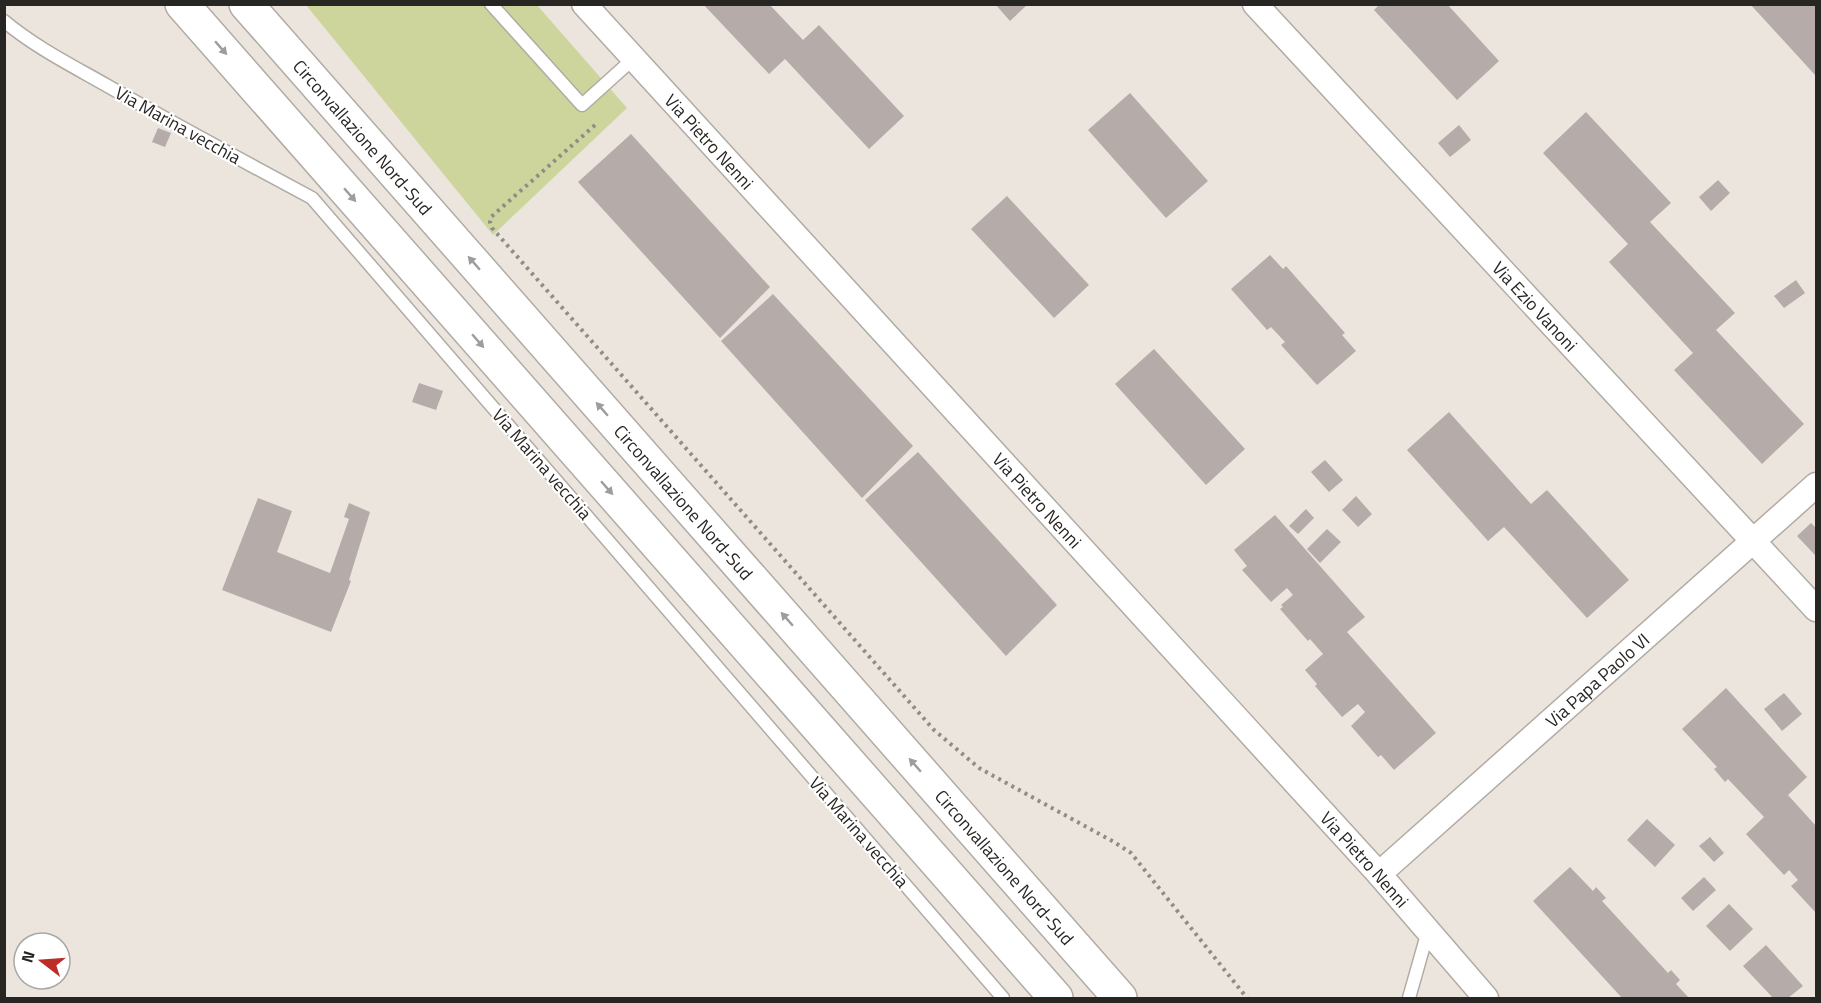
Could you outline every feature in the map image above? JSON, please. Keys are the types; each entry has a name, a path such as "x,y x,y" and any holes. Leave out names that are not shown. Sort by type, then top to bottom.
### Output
{"main road":[{"path":"182,4 1056,999"},
{"name":"Circonvallazione Nord-Sud","path":"246,4 1120,999"}],"street":[{"name":"Via Pietro Nenni","path":"584,4 1379,874 1486,999"},
{"name":"Via Ezio Vanoni","path":"1255,4 1816,609"},
{"name":"Via Papa Paolo VI","path":"1379,874 1816,485"}],"lane":[{"path":"491,4 582,105 633,60"},
{"name":"Via Marina vecchia","path":"4,21 45,50 312,198 1003,999"},
{"path":"1409,999 1428,931"}],"path":[{"path":"597,123 491,217 492,228 934,730 979,768 1131,853 1247,999"}],"green space":[{"path":"306,5 537,5 627,108 493,235"}],"building":[{"path":"703,4 769,4 803,40 819,25 904,116 869,149 785,59 769,74"},
{"path":"995,4 1028,4 1010,21"},
{"path":"1380,4 1447,4 1499,61 1457,100 1374,10"},
{"path":"1750,4 1816,4 1816,76"},
{"path":"1130,93 1208,181 1166,218 1088,130"},
{"path":"1586,112 1671,203 1650,222 1735,313 1716,330 1804,424 1762,464 1674,370 1693,353 1609,262 1628,244 1543,153"},
{"path":"1459,125 1471,140 1450,157 1438,143"},
{"path":"158,128 171,133 165,147 152,142"},
{"path":"631,134 770,287 720,338 578,182"},
{"path":"1718,180 1730,193 1711,211 1699,197"},
{"path":"1007,196 1089,285 1054,318 971,229"},
{"path":"1270,255 1283,269 1286,266 1345,333 1342,335 1356,351 1317,385 1281,345 1285,342 1271,327 1267,330 1231,289"},
{"path":"1796,280 1805,293 1784,308 1774,296"},
{"path":"773,294 913,446 862,498 721,341"},
{"path":"1154,349 1245,449 1206,485 1115,384"},
{"path":"419,383 443,391 436,410 412,402"},
{"path":"1449,412 1531,504 1547,490 1629,580 1587,618 1504,527 1488,541 1407,450"},
{"path":"918,452 1057,605 1006,656 865,500"},
{"path":"1325,460 1343,480 1329,492 1311,472"},
{"path":"1356,496 1372,514 1358,527 1342,510"},
{"path":"258,498 292,511 277,552 330,573 349,519 344,517 349,503 370,512 349,580 351,581 331,632 222,590"},
{"path":"1306,509 1314,518 1298,534 1289,526"},
{"path":"1275,515 1365,617 1347,632 1436,733 1394,770 1381,755 1378,757 1351,726 1365,712 1358,704 1342,717 1315,686 1317,684 1305,670 1323,654 1310,639 1308,641 1280,609 1283,607 1281,605 1293,595 1287,588 1271,602 1242,570 1247,566 1234,550"},
{"path":"1811,523 1816,528 1815,555 1797,536"},
{"path":"1327,529 1341,542 1320,563 1307,549"},
{"path":"1726,688 1807,777 1788,795 1816,826 1816,913 1791,886 1798,880 1789,870 1784,875 1746,834 1764,817 1728,779 1725,782 1714,769 1717,767 1682,729"},
{"path":"1784,693 1802,714 1782,731 1764,709"},
{"path":"1647,819 1675,845 1655,867 1627,840"},
{"path":"1710,837 1724,853 1714,862 1699,846"},
{"path":"1570,867 1593,891 1596,887 1606,898 1602,901 1668,973 1671,970 1680,980 1676,984 1689,998 1622,998 1533,901"},
{"path":"1704,877 1716,890 1693,911 1681,898"},
{"path":"1729,904 1753,929 1730,951 1706,926"},
{"path":"1766,945 1803,986 1788,998 1773,998 1743,966"}]}
